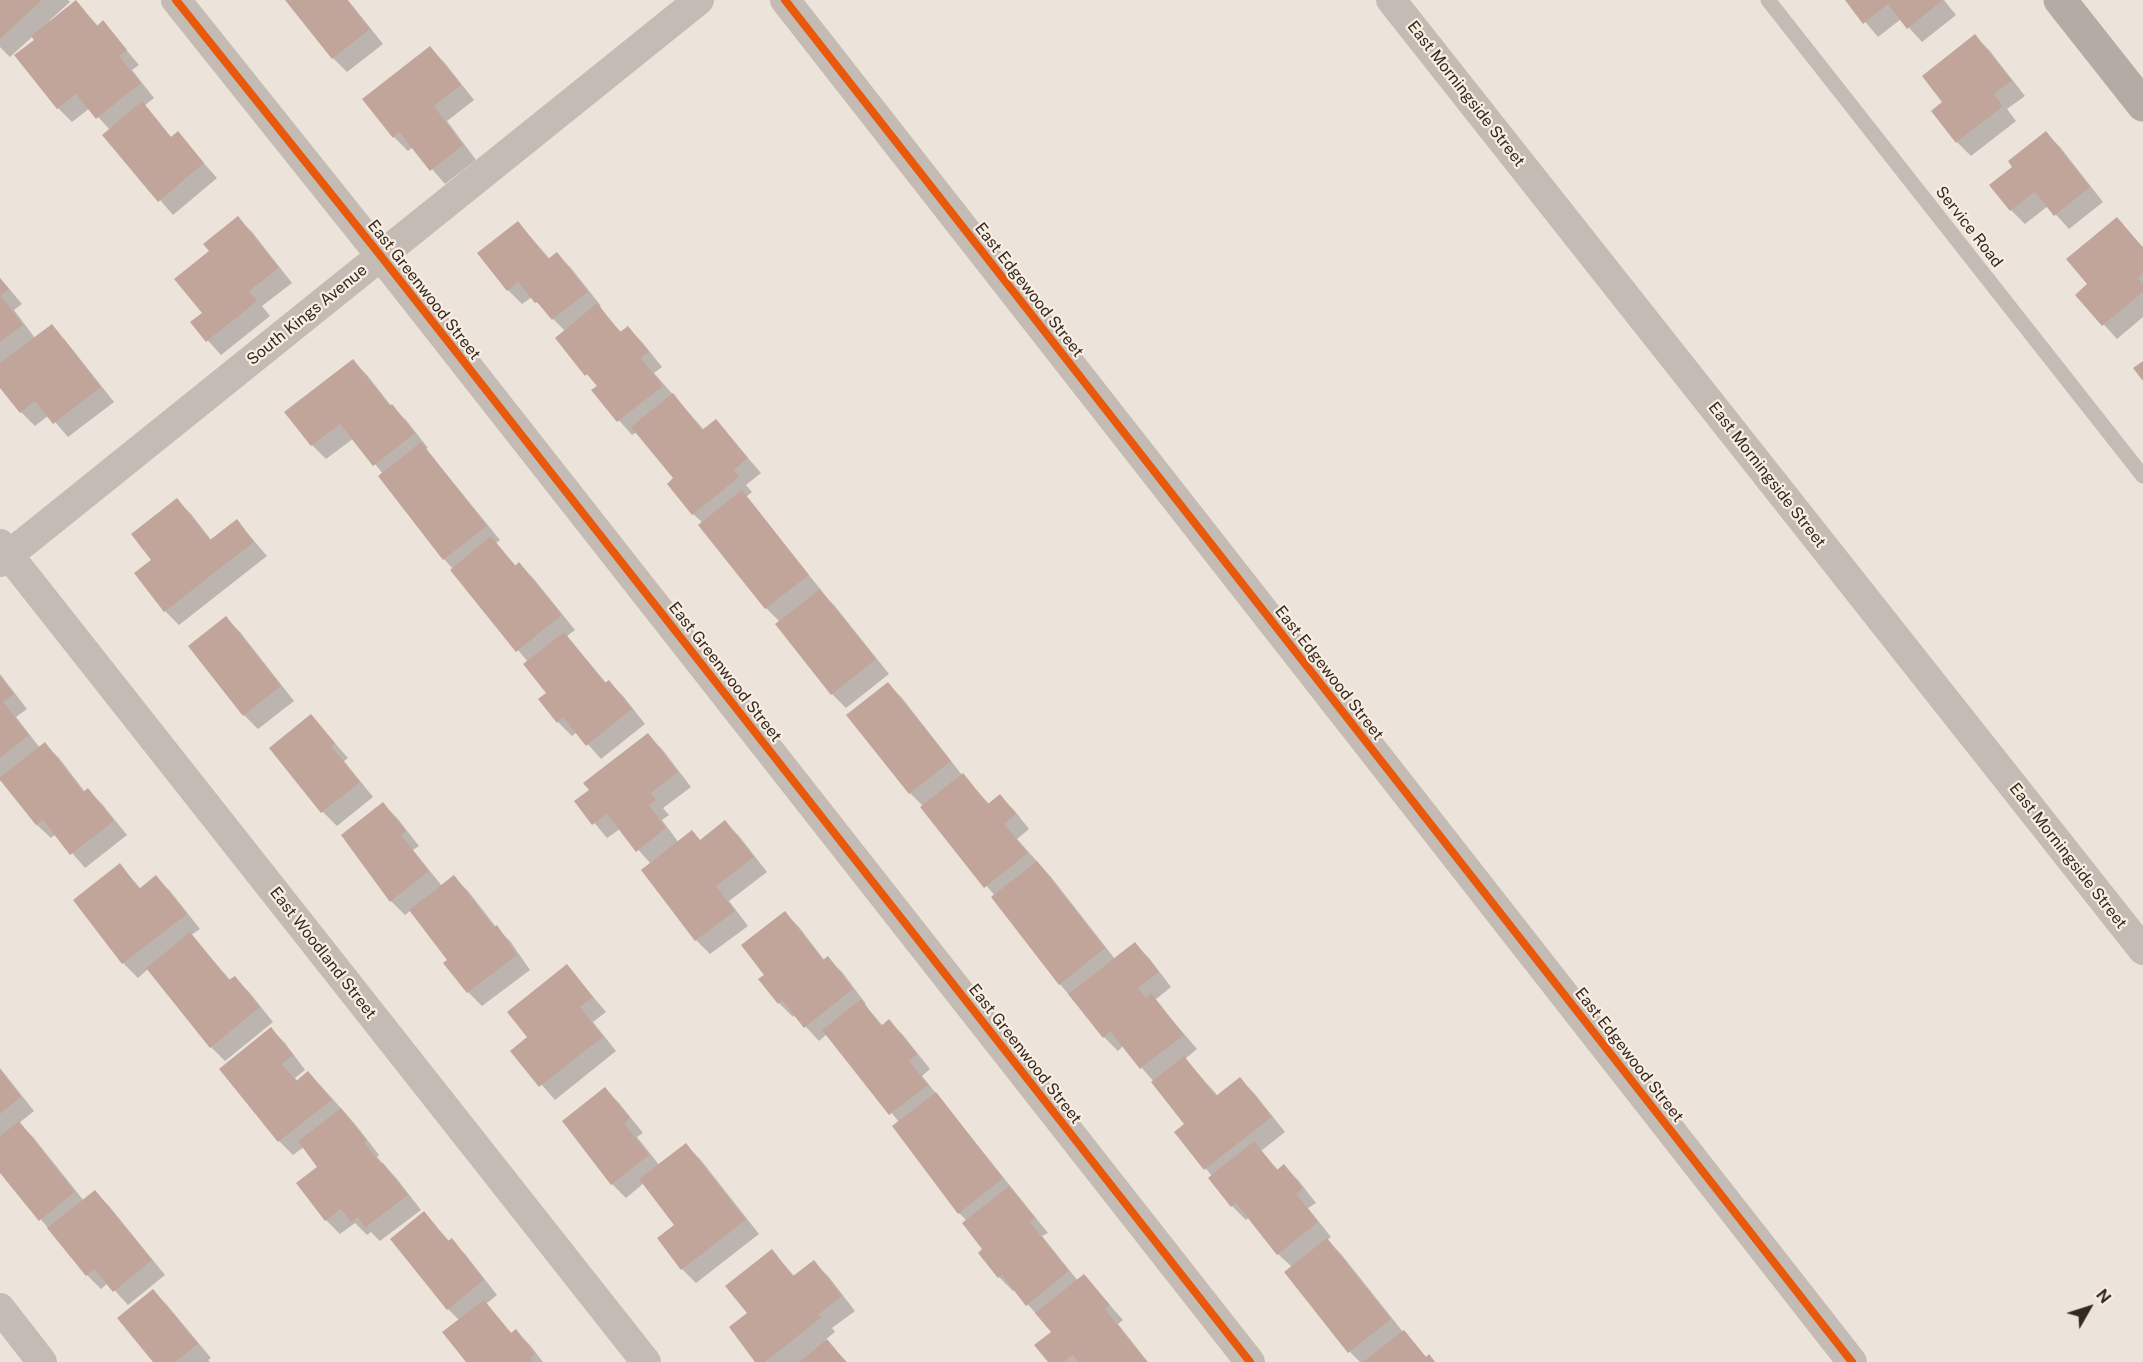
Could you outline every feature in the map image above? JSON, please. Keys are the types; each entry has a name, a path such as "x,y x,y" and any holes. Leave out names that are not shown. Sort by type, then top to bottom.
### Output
{"main road":[{"path":"2060,0 2143,105"}],"street":[{"name":"East Greenwood Street","path":"176,0 380,255 1250,1362"},
{"name":"South Kings Avenue","path":"3,554 699,0"},
{"name":"East Edgewood Street","path":"785,0 1852,1362"},
{"name":"East Morningside Street","path":"1391,0 2143,950"},
{"name":"East Woodland Street","path":"3,554 646,1362"},
{"path":"0,1308 42,1362"}],"lane":[{"name":"Service Road","path":"1768,0 2143,476"}],"building":[{"path":"0,0 42,0 0,39"},
{"path":"76,0 97,26 103,20 127,50 119,56 141,83 96,119 76,94 57,109 14,55 34,40 31,36"},
{"path":"285,0 347,0 370,29 332,59"},
{"path":"1845,0 1943,0 1907,29 1888,4 1863,24"},
{"path":"1975,34 2012,81 1994,94 2003,106 1956,143 1931,111 1942,102 1922,76"},
{"path":"430,46 461,85 434,106 463,145 430,171 399,132 393,138 362,99"},
{"path":"142,101 171,137 178,131 204,163 158,202 102,135"},
{"path":"2046,131 2090,187 2054,216 2035,192 2010,211 1989,185 2012,167 2008,161"},
{"path":"238,216 279,268 249,291 257,301 206,342 190,322 202,313 174,279 209,251 203,244"},
{"path":"2117,217 2143,248 2143,273 2138,278 2143,284 2143,292 2102,326 2075,295 2087,284 2066,259"},
{"path":"518,221 548,259 557,252 588,292 552,320 518,282 507,291 477,253"},
{"path":"0,278 9,289 1,296 23,325 0,342"},
{"path":"597,303 620,332 628,326 649,352 641,358 663,386 617,422 591,390 597,386 587,374 585,376 555,338"},
{"path":"52,324 101,387 53,424 35,401 20,413 0,388 0,363"},
{"path":"353,359 390,406 392,404 415,433 373,466 340,424 311,446 284,412"},
{"path":"2143,361 2143,381 2133,368"},
{"path":"673,393 702,430 716,419 748,458 734,470 739,477 692,515 667,484 673,478 631,427"},
{"path":"421,442 487,526 443,560 378,476"},
{"path":"742,490 809,575 765,609 698,525"},
{"path":"177,498 210,540 237,519 254,542 164,612 134,573 151,560 131,534"},
{"path":"491,536 515,566 519,562 562,615 516,652 450,570"},
{"path":"820,589 876,659 831,695 775,624"},
{"path":"226,616 281,686 243,716 188,646"},
{"path":"564,632 605,683 609,680 632,709 586,746 563,717 557,723 538,699 546,693 523,664"},
{"path":"0,676 14,694 3,702 29,735 0,758"},
{"path":"888,682 951,761 909,794 846,715"},
{"path":"311,714 335,743 331,746 360,782 321,813 269,748"},
{"path":"648,733 678,772 651,793 656,800 649,805 666,828 636,852 607,814 592,825 574,801 589,790 583,783"},
{"path":"45,742 83,792 88,788 114,821 70,855 43,820 36,825 0,780 0,777"},
{"path":"963,773 988,804 1000,794 1016,814 1004,824 1028,853 984,888 920,807"},
{"path":"383,802 406,831 401,835 429,871 390,902 341,835"},
{"path":"725,820 754,857 716,886 735,911 695,941 641,870 692,830 700,840"},
{"path":"1037,861 1105,948 1059,985 991,897"},
{"path":"120,863 139,889 156,875 187,914 122,964 73,900"},
{"path":"454,875 494,927 497,925 517,955 467,993 443,963 447,960 409,910"},
{"path":"785,911 823,960 828,956 853,989 804,1028 782,1000 778,1004 758,979 764,975 741,945"},
{"path":"190,932 229,980 235,976 260,1007 210,1048 146,968"},
{"path":"1135,942 1159,972 1138,988 1146,998 1151,993 1184,1035 1140,1069 1110,1031 1103,1038 1068,994"},
{"path":"567,964 593,997 580,1007 603,1037 539,1087 510,1051 527,1037 507,1012"},
{"path":"861,999 881,1026 889,1019 917,1054 909,1061 928,1085 889,1115 822,1030"},
{"path":"271,1027 293,1055 282,1064 296,1081 308,1071 332,1100 278,1142 219,1069"},
{"path":"1184,1056 1216,1096 1240,1077 1272,1117 1204,1170 1174,1132 1184,1124 1151,1082"},
{"path":"0,1069 21,1097 0,1114"},
{"path":"605,1087 630,1118 624,1123 649,1155 611,1185 562,1121"},
{"path":"936,1092 1003,1178 958,1214 892,1126"},
{"path":"341,1108 367,1141 364,1142 408,1195 365,1228 358,1217 351,1222 341,1209 325,1221 296,1183 317,1167 298,1141"},
{"path":"19,1121 75,1192 39,1221 0,1173 0,1136"},
{"path":"1254,1141 1277,1170 1284,1164 1303,1188 1296,1194 1318,1222 1277,1255 1236,1203 1231,1207 1208,1178"},
{"path":"686,1143 746,1220 681,1270 657,1238 674,1225 639,1179"},
{"path":"1009,1186 1035,1218 1030,1222 1069,1271 1026,1306 1002,1275 998,1278 978,1253 982,1249 962,1223"},
{"path":"95,1190 152,1260 113,1292 94,1269 86,1276 47,1228"},
{"path":"424,1211 448,1241 452,1238 484,1280 447,1310 390,1239"},
{"path":"1327,1238 1391,1319 1348,1353 1284,1272"},
{"path":"772,1249 793,1276 814,1260 842,1296 819,1314 822,1317 765,1362 755,1362 729,1327 747,1313 725,1286"},
{"path":"1084,1274 1110,1305 1105,1309 1147,1362 1078,1362 1073,1355 1064,1362 1048,1362 1034,1345 1051,1332 1035,1313"},
{"path":"153,1289 198,1344 175,1362 153,1362 117,1318"},
{"path":"484,1300 511,1333 516,1329 535,1354 530,1358 533,1362 466,1362 442,1332"},
{"path":"1404,1330 1426,1357 1429,1354 1435,1362 1363,1362"},
{"path":"827,1339 846,1362 799,1362"}],"cycle path":[{"path":"176,0 380,255 1250,1362"},
{"path":"785,0 1852,1362"}]}
